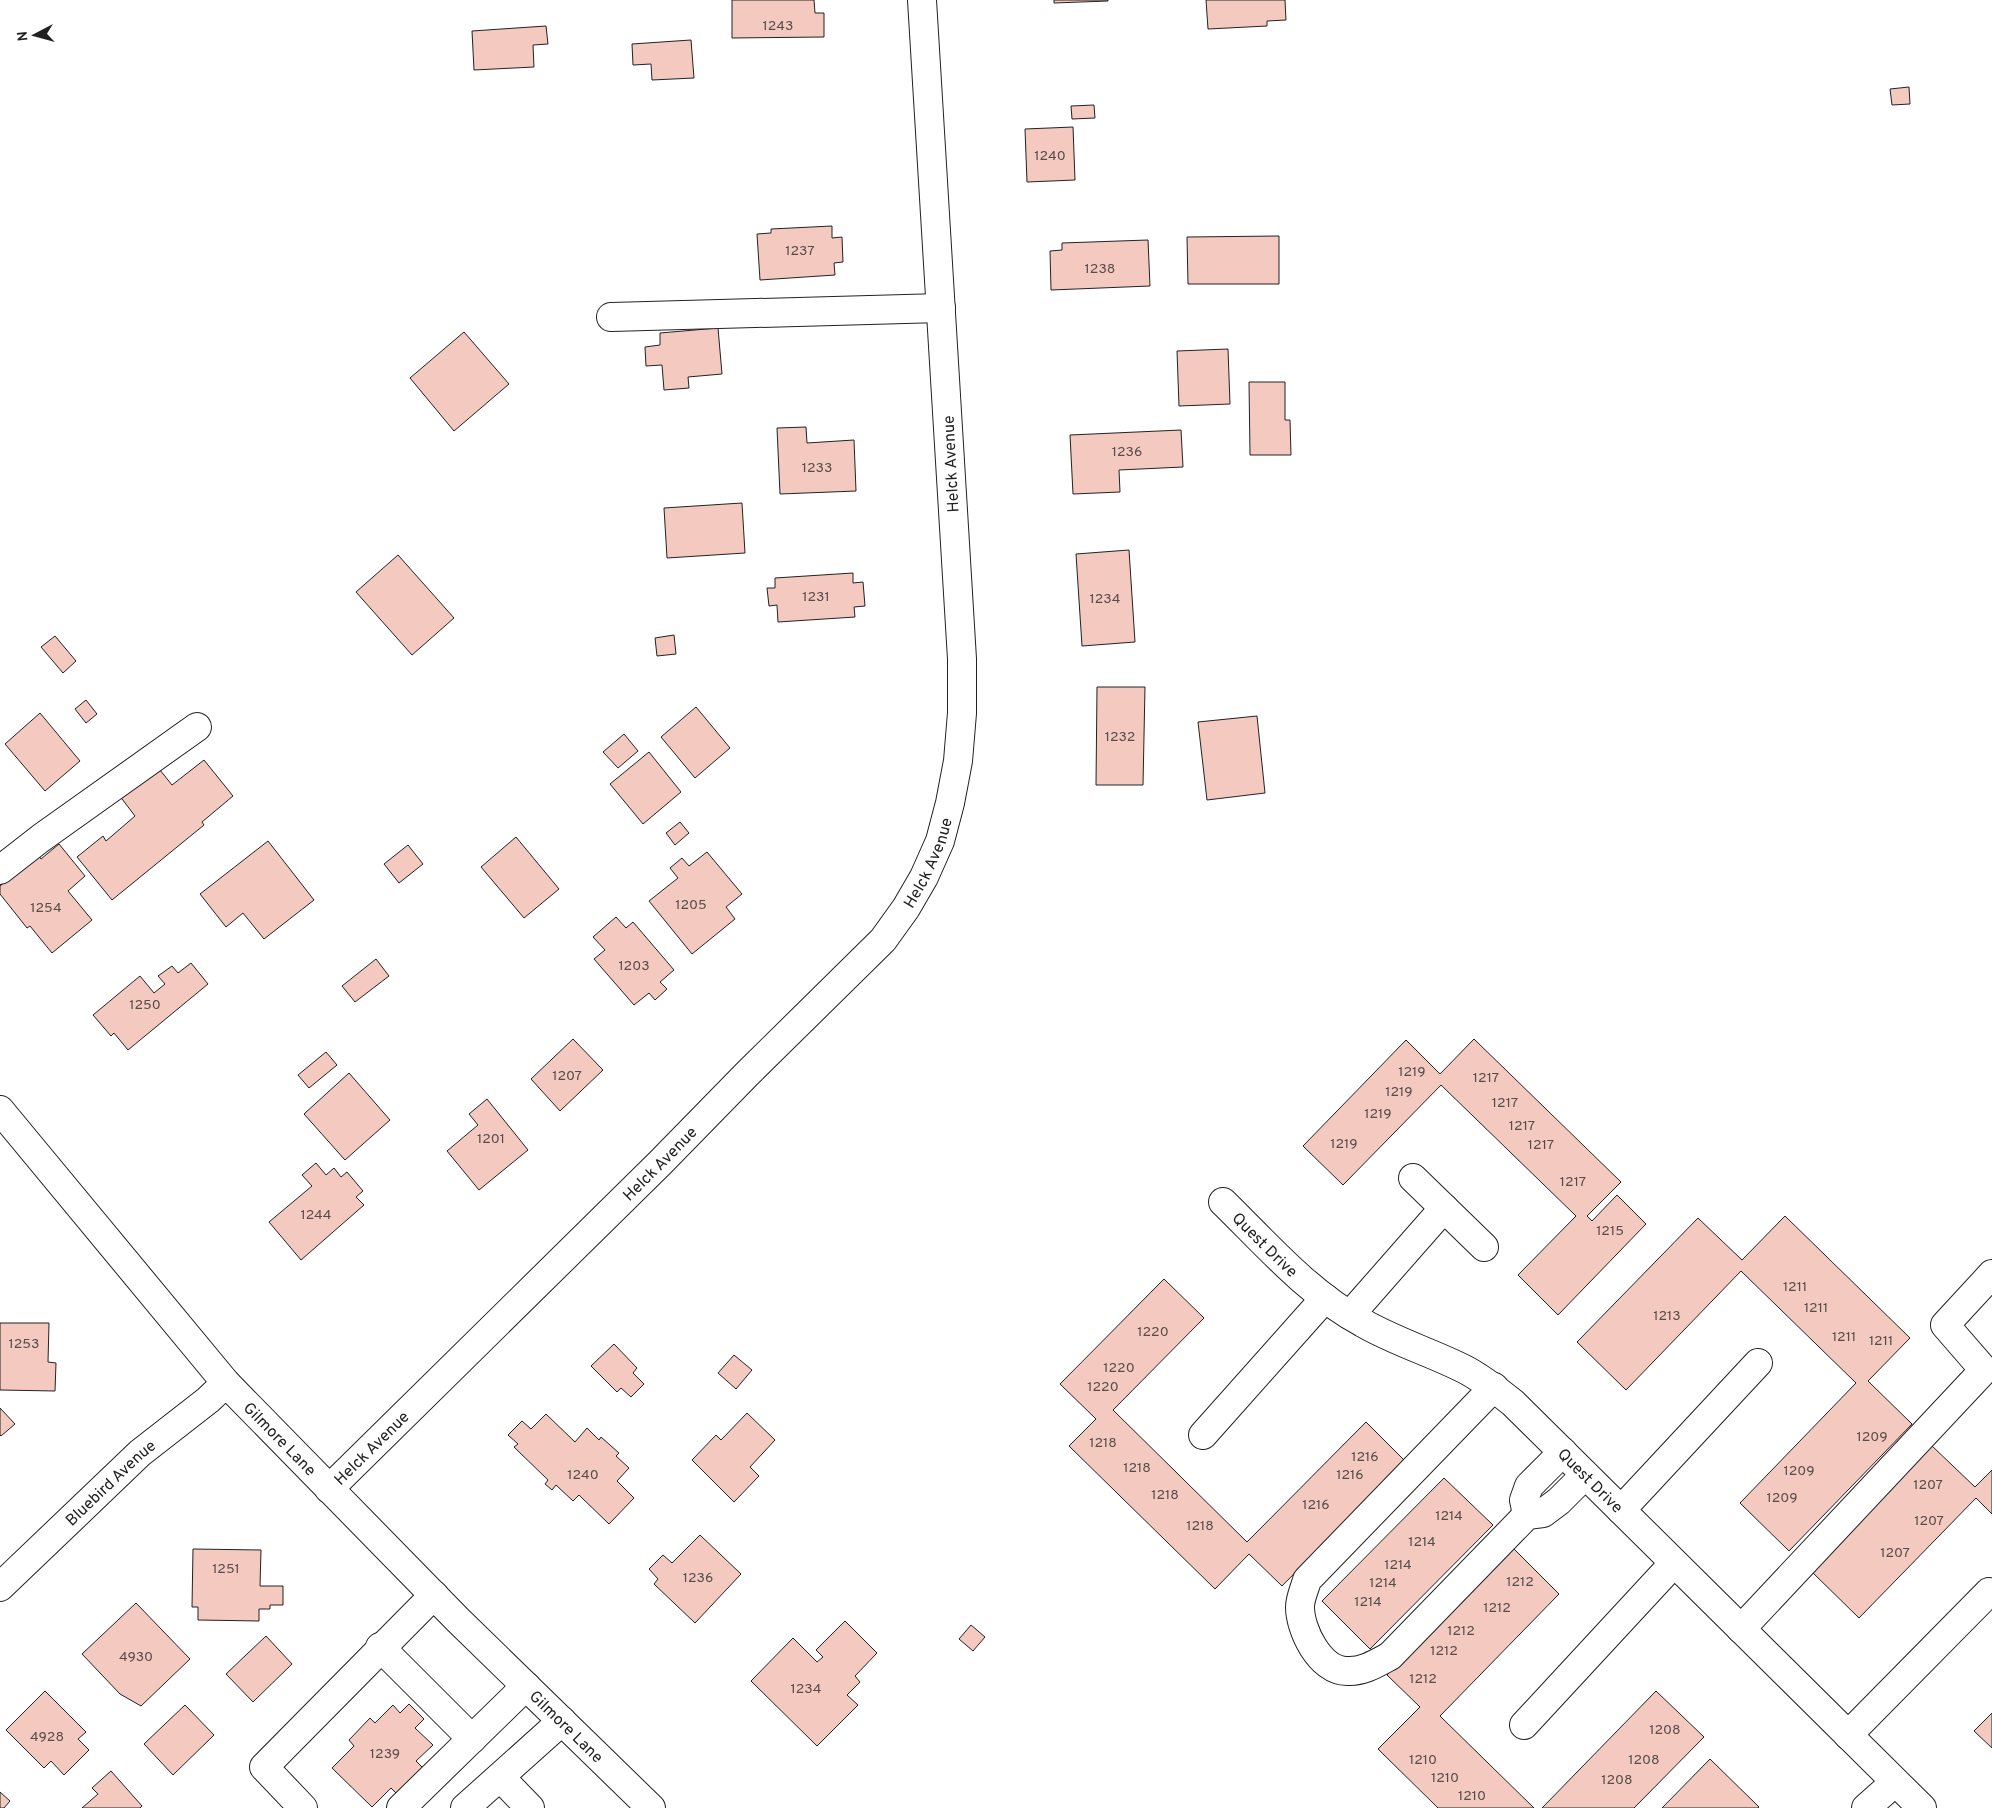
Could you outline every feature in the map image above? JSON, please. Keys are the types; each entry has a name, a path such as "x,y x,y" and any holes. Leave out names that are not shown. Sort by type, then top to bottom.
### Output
{"street":[{"name":"Helck Avenue","path":"329,1489 883,940 906,908 924,877 940,841 958,761 962,713 961,649 922,0"},
{"path":"611,317 941,308"},
{"path":"0,870 56,826 197,727"},
{"name":"Gilmore Lane","path":"0,1110 226,1382 329,1489 651,1808"},
{"path":"1413,1178 1484,1247"},
{"name":"Quest Drive","path":"1223,1202 1286,1264 1325,1298 1362,1324 1467,1370 1494,1387 1513,1403 1922,1808"},
{"path":"1350,1315 1444,1208"},
{"path":"1741,1629 1988,1373 1945,1325 1992,1274"},
{"path":"1203,1435 1325,1298"},
{"path":"1621,1510 1758,1363"},
{"name":"Bluebird Avenue","path":"0,1587 140,1453 208,1400 226,1382"},
{"path":"1494,1387 1307,1580 1300,1605 1302,1627 1312,1646 1326,1663 1345,1672 1368,1668 1390,1656 1527,1515 1543,1513 1560,1501 1585,1474"},
{"path":"1527,1515 1524,1500 1529,1486 1563,1452"},
{"path":"1524,1725 1674,1563"},
{"path":"1848,1735 1989,1592"},
{"path":"304,1808 264,1767 434,1594"},
{"path":"380,1647 472,1739"},
{"path":"401,1808 526,1686"},
{"path":"465,1808 562,1721"},
{"path":"500,1777 530,1808"},
{"path":"1866,1808 1895,1782"}],"building":[{"path":"732,0 814,0 815,13 824,13 824,37 732,38"},
{"path":"1054,0 1108,0 1108,1 1054,3"},
{"path":"1206,0 1285,0 1286,20 1267,21 1267,26 1208,29"},
{"path":"546,26 548,44 533,45 534,67 474,70 472,31"},
{"path":"691,40 694,78 652,80 651,64 633,65 632,44"},
{"path":"1909,87 1910,104 1892,105 1890,89"},
{"path":"1094,105 1095,118 1072,119 1071,106"},
{"path":"1073,127 1075,180 1027,182 1025,129"},
{"path":"832,226 832,238 842,237 843,262 834,263 835,275 760,280 757,234 771,233 771,229"},
{"path":"1279,236 1279,284 1188,284 1187,237"},
{"path":"1148,240 1150,286 1051,290 1050,251 1062,250 1062,243"},
{"path":"718,328 722,374 688,377 689,388 664,390 662,365 646,366 645,347 660,345 660,333"},
{"path":"464,332 509,384 454,431 410,378"},
{"path":"1228,349 1230,404 1179,406 1177,351"},
{"path":"1249,382 1285,382 1285,420 1290,420 1291,455 1250,455"},
{"path":"806,427 807,443 854,440 856,491 780,494 777,428"},
{"path":"1181,430 1183,467 1119,470 1120,492 1073,494 1070,435"},
{"path":"742,503 745,553 667,558 664,508"},
{"path":"1129,550 1135,642 1082,646 1076,554"},
{"path":"398,555 454,618 412,655 356,592"},
{"path":"853,573 853,583 863,582 865,606 854,607 855,617 778,622 777,605 769,606 767,588 775,588 775,578"},
{"path":"674,635 676,654 657,656 655,638"},
{"path":"55,636 76,661 63,673 41,647"},
{"path":"1097,687 1145,687 1143,785 1096,785"},
{"path":"86,700 97,714 86,723 75,709"},
{"path":"696,707 730,748 695,778 661,737"},
{"path":"40,713 80,761 45,791 5,744"},
{"path":"1257,716 1265,793 1207,800 1198,722"},
{"path":"624,734 638,751 618,768 603,752"},
{"path":"649,752 681,792 643,824 610,784"},
{"path":"204,760 233,796 202,822 204,825 112,900 77,857 103,836 106,841 135,816 119,795 156,765 172,785"},
{"path":"680,822 689,833 675,845 666,833"},
{"path":"516,837 559,889 524,918 481,867"},
{"path":"268,841 314,900 264,939 243,913 226,927 200,894"},
{"path":"59,844 85,876 68,891 92,920 52,953 30,926 27,928 0,894 0,886 38,855 41,859"},
{"path":"408,845 423,864 399,883 384,864"},
{"path":"707,852 742,894 726,907 735,919 692,954 649,901 678,878 670,868 682,858 689,866"},
{"path":"616,917 626,928 633,922 674,970 660,982 667,989 655,1000 649,993 634,1005 594,959 605,950 593,937"},
{"path":"376,959 389,976 355,1002 342,986"},
{"path":"191,963 208,984 128,1050 114,1033 111,1036 93,1015 140,976 154,993 165,984 158,976 172,966 178,973"},
{"path":"573,1039 603,1070 560,1111 531,1079"},
{"path":"1474,1039 1621,1182 1587,1216 1592,1221 1617,1195 1646,1224 1558,1315 1518,1275 1576,1216 1441,1085 1343,1185 1303,1146 1406,1040 1440,1074"},
{"path":"326,1052 337,1065 309,1088 298,1075"},
{"path":"349,1073 390,1120 345,1160 304,1114"},
{"path":"487,1099 528,1150 479,1190 447,1151 478,1125 469,1114"},
{"path":"316,1163 326,1175 334,1168 341,1177 347,1172 363,1191 356,1197 364,1205 301,1260 269,1222 312,1186 302,1175"},
{"path":"1785,1216 1910,1338 1868,1381 1912,1424 1789,1551 1740,1503 1856,1383 1741,1271 1626,1390 1577,1342 1698,1218 1742,1260"},
{"path":"1164,1279 1204,1318 1113,1410 1247,1542 1366,1422 1405,1461 1282,1586 1249,1554 1215,1589 1069,1446 1096,1419 1060,1384"},
{"path":"0,1323 49,1323 48,1362 56,1363 55,1391 0,1390"},
{"path":"614,1344 637,1368 633,1373 644,1384 631,1397 621,1388 617,1392 591,1366"},
{"path":"734,1355 752,1370 736,1389 718,1373"},
{"path":"0,1408 15,1424 1,1436 0,1435"},
{"path":"747,1413 775,1440 750,1467 759,1476 734,1502 692,1460 716,1435 721,1440"},
{"path":"546,1414 575,1442 587,1428 599,1440 601,1437 619,1453 616,1456 629,1468 617,1481 634,1498 609,1524 579,1495 573,1501 556,1485 552,1490 545,1484 548,1480 514,1447 518,1444 508,1435 522,1421 531,1429"},
{"path":"1931,1445 1975,1487 1992,1470 1992,1514 1976,1498 1859,1618 1810,1570"},
{"path":"1444,1478 1493,1525 1370,1649 1322,1601"},
{"path":"700,1535 741,1574 695,1623 654,1584 658,1579 649,1569 663,1555 672,1563"},
{"path":"1512,1547 1559,1594 1440,1716 1534,1808 1438,1808 1378,1749 1420,1707 1387,1675"},
{"path":"193,1549 261,1550 260,1586 283,1586 283,1605 270,1605 270,1609 259,1609 259,1621 198,1620 198,1607 192,1607"},
{"path":"136,1603 190,1659 141,1706 120,1694 82,1654"},
{"path":"845,1621 877,1653 855,1676 860,1682 847,1695 858,1705 817,1746 751,1681 793,1638 817,1662 823,1657 816,1650"},
{"path":"971,1625 985,1637 973,1651 959,1639"},
{"path":"266,1636 292,1664 253,1702 226,1674"},
{"path":"45,1691 86,1732 78,1739 89,1750 64,1775 51,1761 44,1768 6,1730"},
{"path":"1656,1691 1704,1737 1634,1808 1542,1808"},
{"path":"409,1704 424,1719 415,1728 433,1745 416,1761 424,1769 398,1795 391,1788 372,1807 332,1768 354,1746 349,1740 370,1718 375,1723 393,1705 400,1713"},
{"path":"185,1705 214,1735 173,1775 144,1744"},
{"path":"1992,1713 1992,1748 1974,1731"},
{"path":"1710,1759 1759,1807 1662,1808"},
{"path":"111,1771 142,1806 140,1808 82,1808 98,1794 92,1788"},
{"path":"0,1792 10,1801 4,1808 0,1808"}]}
